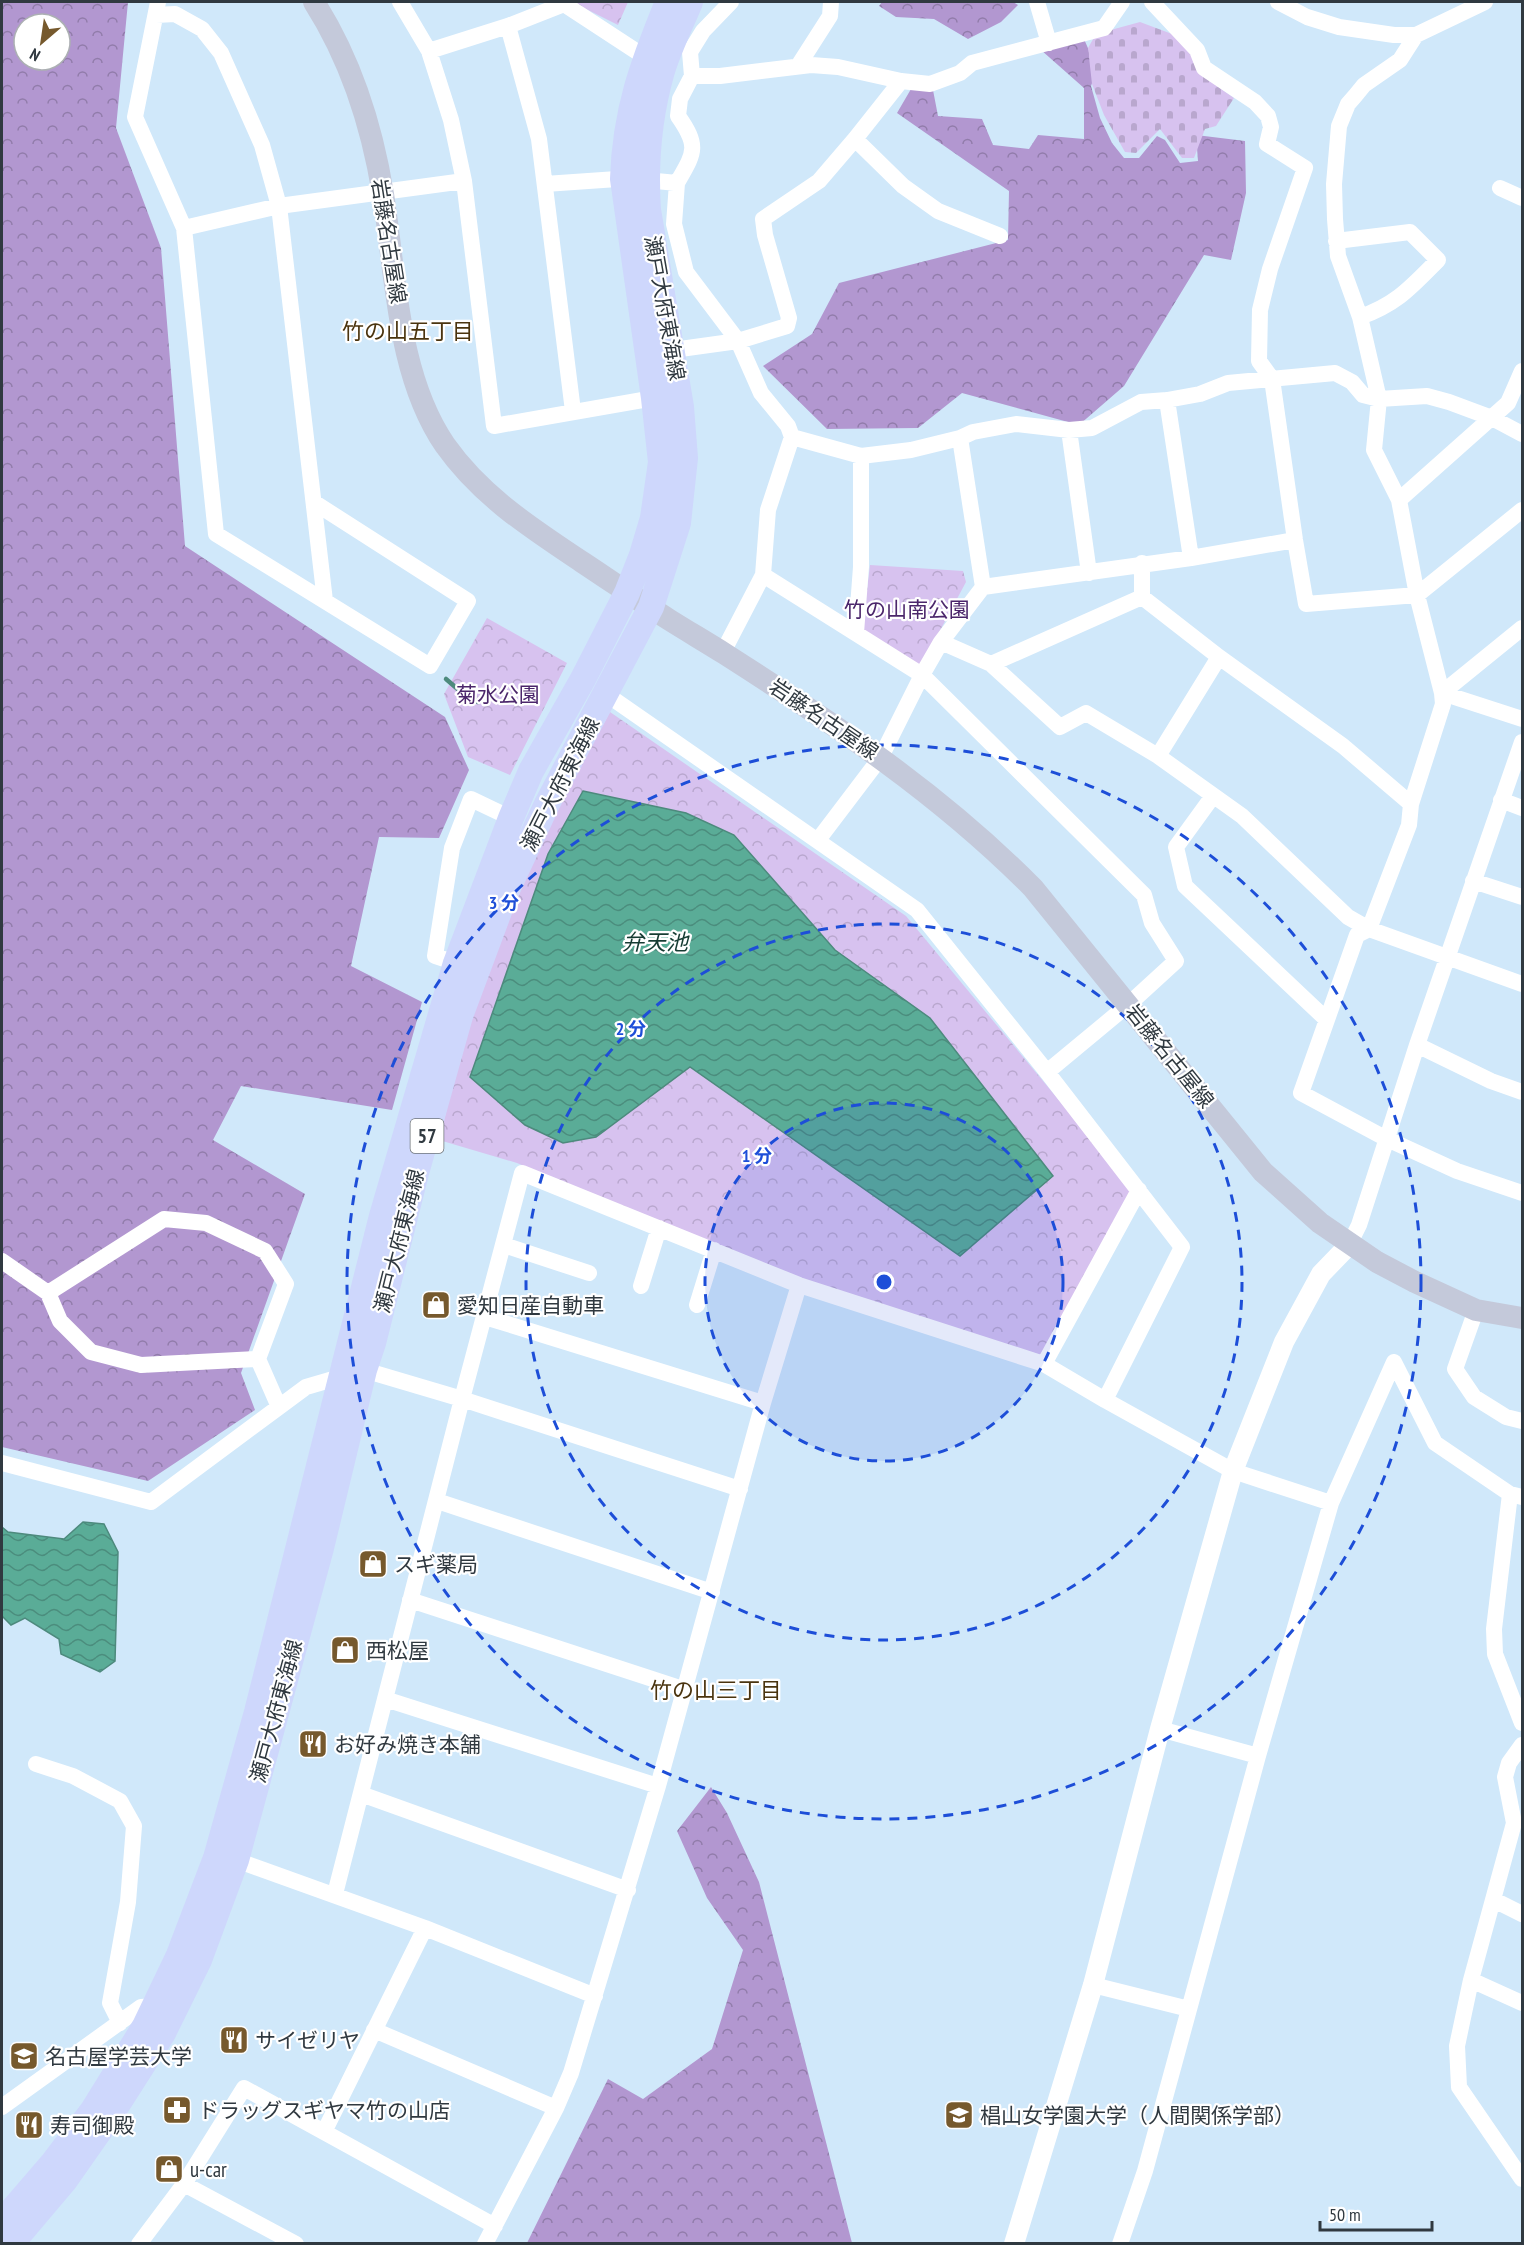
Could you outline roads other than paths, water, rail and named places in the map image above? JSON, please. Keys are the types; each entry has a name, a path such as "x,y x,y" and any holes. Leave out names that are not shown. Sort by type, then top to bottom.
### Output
{"main road":[{"name":"岩藤名古屋線","path":"314,2 348,66 371,132 383,191 405,340 420,397 445,444 480,486 519,520 627,593 723,652 881,757 940,803 1003,857 1033,888 1129,1004 1263,1172 1320,1223 1349,1245 1416,1282 1476,1310 1522,1318"},
{"name":"瀬戸大府東海線","path":"10,2236 52,2164 93,2110 145,2026 179,1955 216,1858 352,1373 373,1343 416,1173 464,1005 507,890 548,804 651,607 678,523 684,458 681,407 673,350 648,210 624,143 632,102 645,57 668,2"},
{"name":"瀬戸大府東海線","path":"10,2236 64,2180 164,2033 199,1960 236,1860 321,1548 385,1205 456,963 531,771 584,680 627,593 642,555 653,518 661,462 635,178 663,70 690,2"}],"street":[{"path":"400,2 429,51 451,120 464,181 494,426 654,398"},
{"path":"429,51 508,26 563,2 645,57"},
{"path":"723,652 763,575 768,510 792,437 788,426 761,393 738,340 686,272 674,224 677,183 692,156 691,141 686,127 678,116 680,99 692,76 690,52 703,31 730,2"},
{"path":"798,66 830,16 831,2"},
{"path":"1037,2 1049,43"},
{"path":"692,76 720,76 811,65 838,67 900,81 930,84 960,73 972,63 1104,28 1122,2"},
{"path":"1152,2 1197,50 1204,68 1255,102 1268,116 1271,127 1267,144 1305,168 1270,269 1260,310 1259,361 1272,379 1306,604 1417,595 1522,510"},
{"path":"1278,2 1307,17 1339,27 1394,35 1416,35 1485,2"},
{"path":"315,503 468,601 430,666 324,601 216,534 184,228 135,117 157,8 175,14 202,29 221,53 262,145 279,206 315,503 324,601"},
{"path":"508,26 539,139 573,411"},
{"path":"1416,35 1400,60 1364,85 1348,104 1339,126 1334,184 1336,241 1338,256 1360,317 1379,399 1374,450 1399,500 1417,595 1443,704 1411,804 1408,825 1369,929 1358,935 1301,1094 1385,1138 1457,1171 1522,1192"},
{"path":"673,350 738,340 787,326 789,318 765,235 763,219 819,181 855,140 900,81"},
{"path":"855,140 903,186 938,211 1000,236"},
{"path":"545,184 635,178 677,183"},
{"path":"184,228 279,206 464,181"},
{"path":"1500,188 1522,198"},
{"path":"1336,241 1410,232 1438,260 1395,301 1360,317"},
{"path":"1399,500 1508,403 1522,371"},
{"path":"792,437 861,456 911,450 960,438 973,432 1016,424 1070,430 1092,428 1141,402 1167,400 1200,393 1228,383 1335,373 1352,382 1363,395 1379,399 1427,396 1492,418 1522,434"},
{"path":"1167,400 1191,558"},
{"path":"1070,430 1089,573"},
{"path":"818,840 881,757 941,642 983,586 960,438"},
{"path":"856,633 861,567 861,456"},
{"path":"983,586 1191,558 1295,540"},
{"path":"1142,563 1142,597"},
{"path":"763,575 922,675 1144,895 1152,923 1176,961 1129,1004 1047,1072"},
{"path":"1142,597 1219,657 1343,746 1411,804"},
{"path":"990,663 1142,597"},
{"path":"1442,693 1522,628"},
{"path":"941,642 990,663 1060,727 1086,713 1158,756 1242,816 1348,917 1369,929 1522,984"},
{"path":"1158,756 1219,657"},
{"path":"1442,693 1522,719"},
{"path":"606,694 917,910 1047,1072 1182,1247 1105,1400"},
{"path":"1015,2243 1093,1984 1160,1729 1233,1471 1284,1342 1321,1274 1349,1245 1359,1225 1385,1138 1522,742"},
{"path":"1213,796 1176,847 1185,886 1327,1020"},
{"path":"456,963 435,956 452,848 471,799 511,818"},
{"path":"1501,800 1522,808"},
{"path":"1473,881 1522,897"},
{"path":"1417,1045 1491,1081 1522,1092"},
{"path":"335,1894 522,1173 799,1285 1044,1364 1233,1471 1331,1503"},
{"path":"1044,1364 1139,1190"},
{"path":"48,1293 164,1219 206,1223 266,1251 286,1284 258,1359 279,1407"},
{"path":"642,1286 659,1228"},
{"path":"504,1245 589,1273"},
{"path":"697,1305 714,1250"},
{"path":"2,1261 48,1293 60,1321 91,1352 141,1365 258,1359"},
{"path":"485,2244 556,2108 571,2073 628,1890 763,1403 799,1285"},
{"path":"1476,1310 1455,1369 1474,1397 1506,1417 1522,1421"},
{"path":"485,1317 763,1403"},
{"path":"1120,2244 1145,2171 1258,1756 1331,1503 1394,1362 1435,1443 1516,1496 1494,1629 1495,1654 1522,1723"},
{"path":"2,1463 151,1502 306,1387 352,1373 462,1399 740,1489"},
{"path":"437,1501 712,1592"},
{"path":"410,1600 683,1689"},
{"path":"386,1700 658,1786"},
{"path":"1160,1729 1258,1756"},
{"path":"1522,1745 1509,1763 1505,1777 1518,1826 1471,1980 1457,2046 1459,2088 1522,2179"},
{"path":"36,1764 73,1776 120,1801 134,1826 128,1902 110,2003 120,2023"},
{"path":"361,1794 628,1890"},
{"path":"236,1860 425,1928 595,1996"},
{"path":"1494,1900 1522,1914"},
{"path":"324,2132 425,1928"},
{"path":"1471,1980 1522,2003"},
{"path":"1093,1984 1189,2008"},
{"path":"2,2107 141,2007 155,2006"},
{"path":"374,2030 556,2108"},
{"path":"139,2244 184,2184 244,2088 495,2226"},
{"path":"184,2184 296,2244"}],"water":[{"name":"弁天池","path":"583,791 686,813 734,835 835,950 930,1018 1053,1176 960,1256 690,1067 596,1137 563,1143 525,1125 470,1077 548,854"},
{"path":"83,1522 104,1524 118,1552 115,1661 100,1672 61,1654 59,1639 25,1618 11,1625 2,1616 2,1527 8,1532 64,1539"}],"waterway":[{"path":"446,679 461,692 478,702"}],"place":[{"name":"愛知日産自動車","path":"436,1305"},
{"name":"スギ薬局","path":"373,1564"},
{"name":"西松屋","path":"345,1650"},
{"name":"お好み焼き本舗","path":"313,1744"},
{"name":"サイゼリヤ","path":"234,2040"},
{"name":"名古屋学芸大学","path":"24,2056"},
{"name":"ドラッグスギヤマ竹の山店","path":"177,2110"},
{"name":"椙山女学園大学（人間関係学部）","path":"959,2115"},
{"name":"寿司御殿","path":"29,2125"},
{"name":"u-car","path":"169,2169"}],"district":[{"name":"竹の山五丁目","path":"408,331"},
{"name":"竹の山三丁目","path":"716,1690"}],"park label":[{"name":"竹の山南公園","path":"907,609"},
{"name":"菊水公園","path":"498,694"}]}
